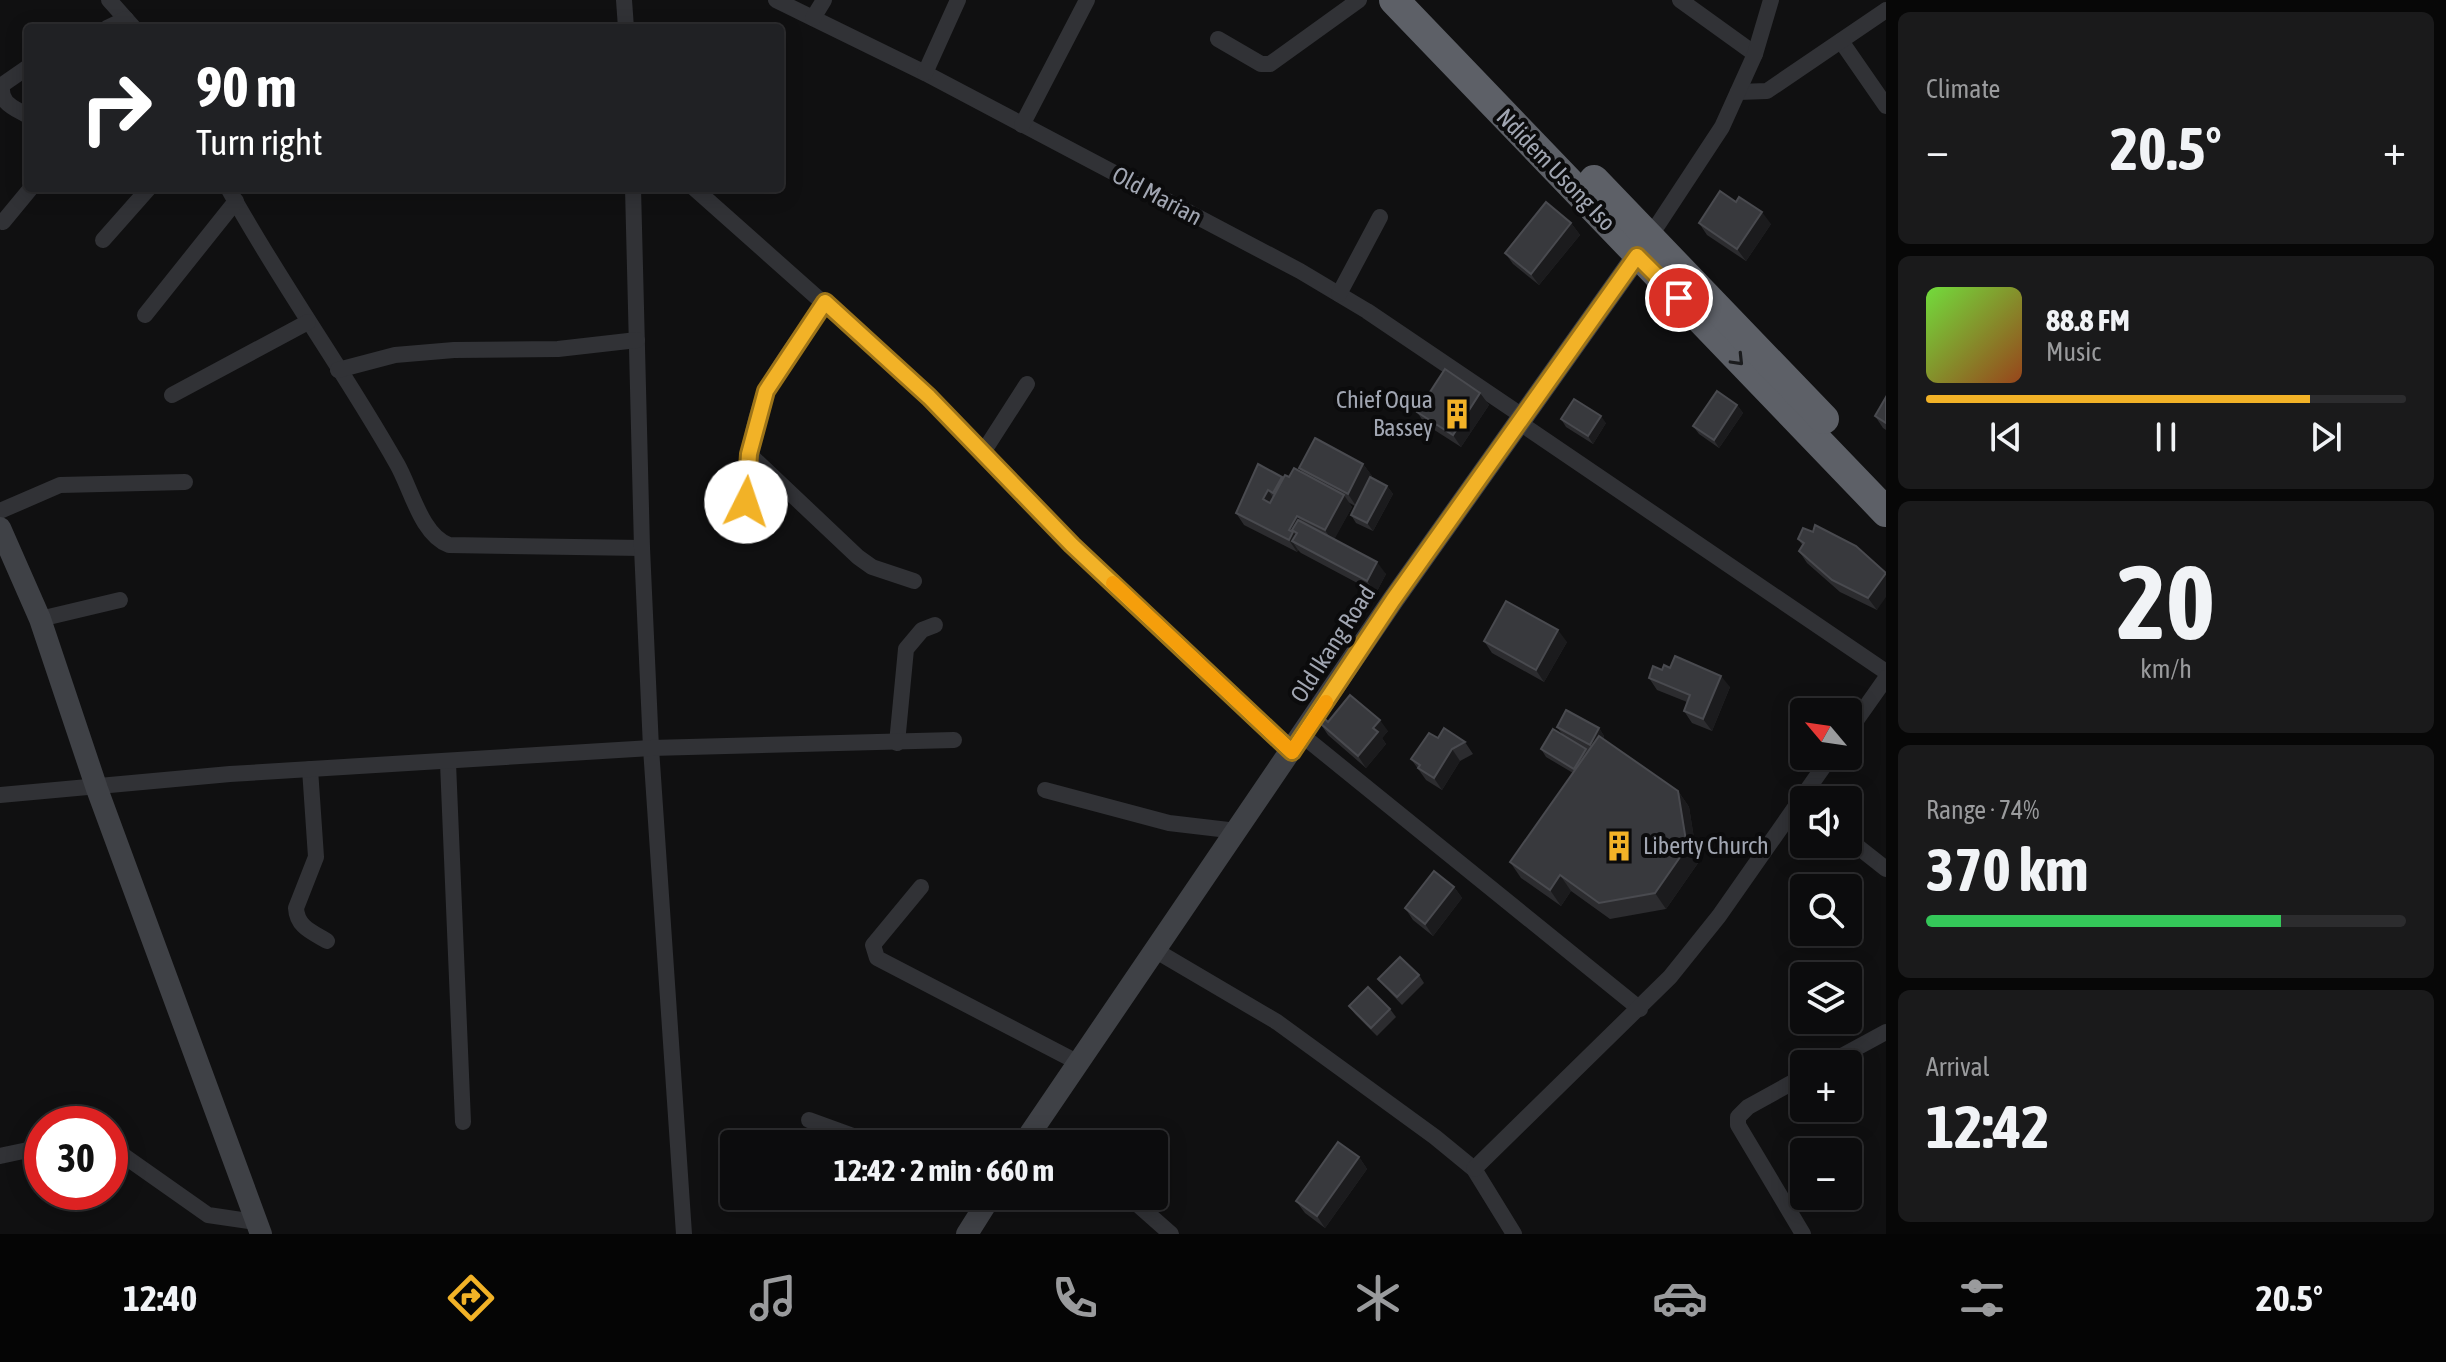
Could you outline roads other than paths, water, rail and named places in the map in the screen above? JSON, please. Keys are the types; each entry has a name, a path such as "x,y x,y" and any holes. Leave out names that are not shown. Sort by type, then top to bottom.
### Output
{"highway":[{"name":"Ndidem Usong Iso","path":"1394,0 1886,484"},
{"name":"Ndidem Usong Iso","path":"1421,0 1886,512"}],"street":[{"path":"109,0 130,24"},
{"path":"624,0 626,24"},
{"name":"Old Marian","path":"776,0 925,73 1339,294 1886,675"},
{"path":"813,18 824,0"},
{"path":"925,73 958,0"},
{"path":"1022,125 1087,0"},
{"path":"1218,39 1261,64 1270,64 1359,0"},
{"path":"1680,0 1755,54"},
{"path":"1643,247 1722,127 1755,54 1771,0"},
{"path":"1738,92 1767,91 1886,10"},
{"path":"1841,41 1886,106"},
{"path":"24,70 2,85 1,96 4,103 24,114"},
{"path":"3,222 28,192"},
{"path":"103,240 145,192"},
{"path":"633,192 642,548 651,748 684,1234"},
{"path":"699,192 929,397 1072,545 1298,744 1640,1009"},
{"path":"145,315 232,194 397,465 433,535 441,542 642,548"},
{"path":"1339,294 1380,217"},
{"name":"Old Ikang Road","path":"1040,1130 1077,1062 1153,949 1298,744 1393,600 1643,247"},
{"path":"744,526 749,454 766,391 825,302"},
{"path":"172,395 308,322"},
{"path":"338,370 395,355 454,350 558,349 637,340"},
{"path":"982,454 1027,384"},
{"path":"749,454 858,557 872,567 914,581"},
{"path":"0,511 60,485 185,482"},
{"path":"0,528 40,619 97,789 259,1228"},
{"path":"40,619 120,600"},
{"path":"897,743 906,649 922,630 935,625"},
{"path":"1862,711 1886,675"},
{"path":"0,795 310,769 448,763 651,748 954,740"},
{"path":"448,763 463,1122"},
{"path":"310,769 316,857 296,908 302,926 327,941"},
{"path":"1045,790 1169,823 1237,831"},
{"path":"1474,1169 1640,1009 1719,916 1790,819"},
{"path":"1862,850 1886,869"},
{"path":"921,887 873,945 877,958 1077,1062"},
{"path":"1153,949 1277,1022 1474,1169 1514,1234"},
{"path":"1853,1050 1886,1032"},
{"path":"1790,1084 1748,1107 1738,1117 1738,1125 1803,1234"},
{"path":"809,1120 836,1130"},
{"path":"0,1156 24,1151"},
{"path":"128,1159 208,1215 259,1228"},
{"path":"967,1234 982,1210"},
{"path":"1144,1210 1171,1234"}],"place":[{"name":"Chief Oqua Bassey","path":"1457,414"},
{"name":"Liberty Church","path":"1619,846"}]}
